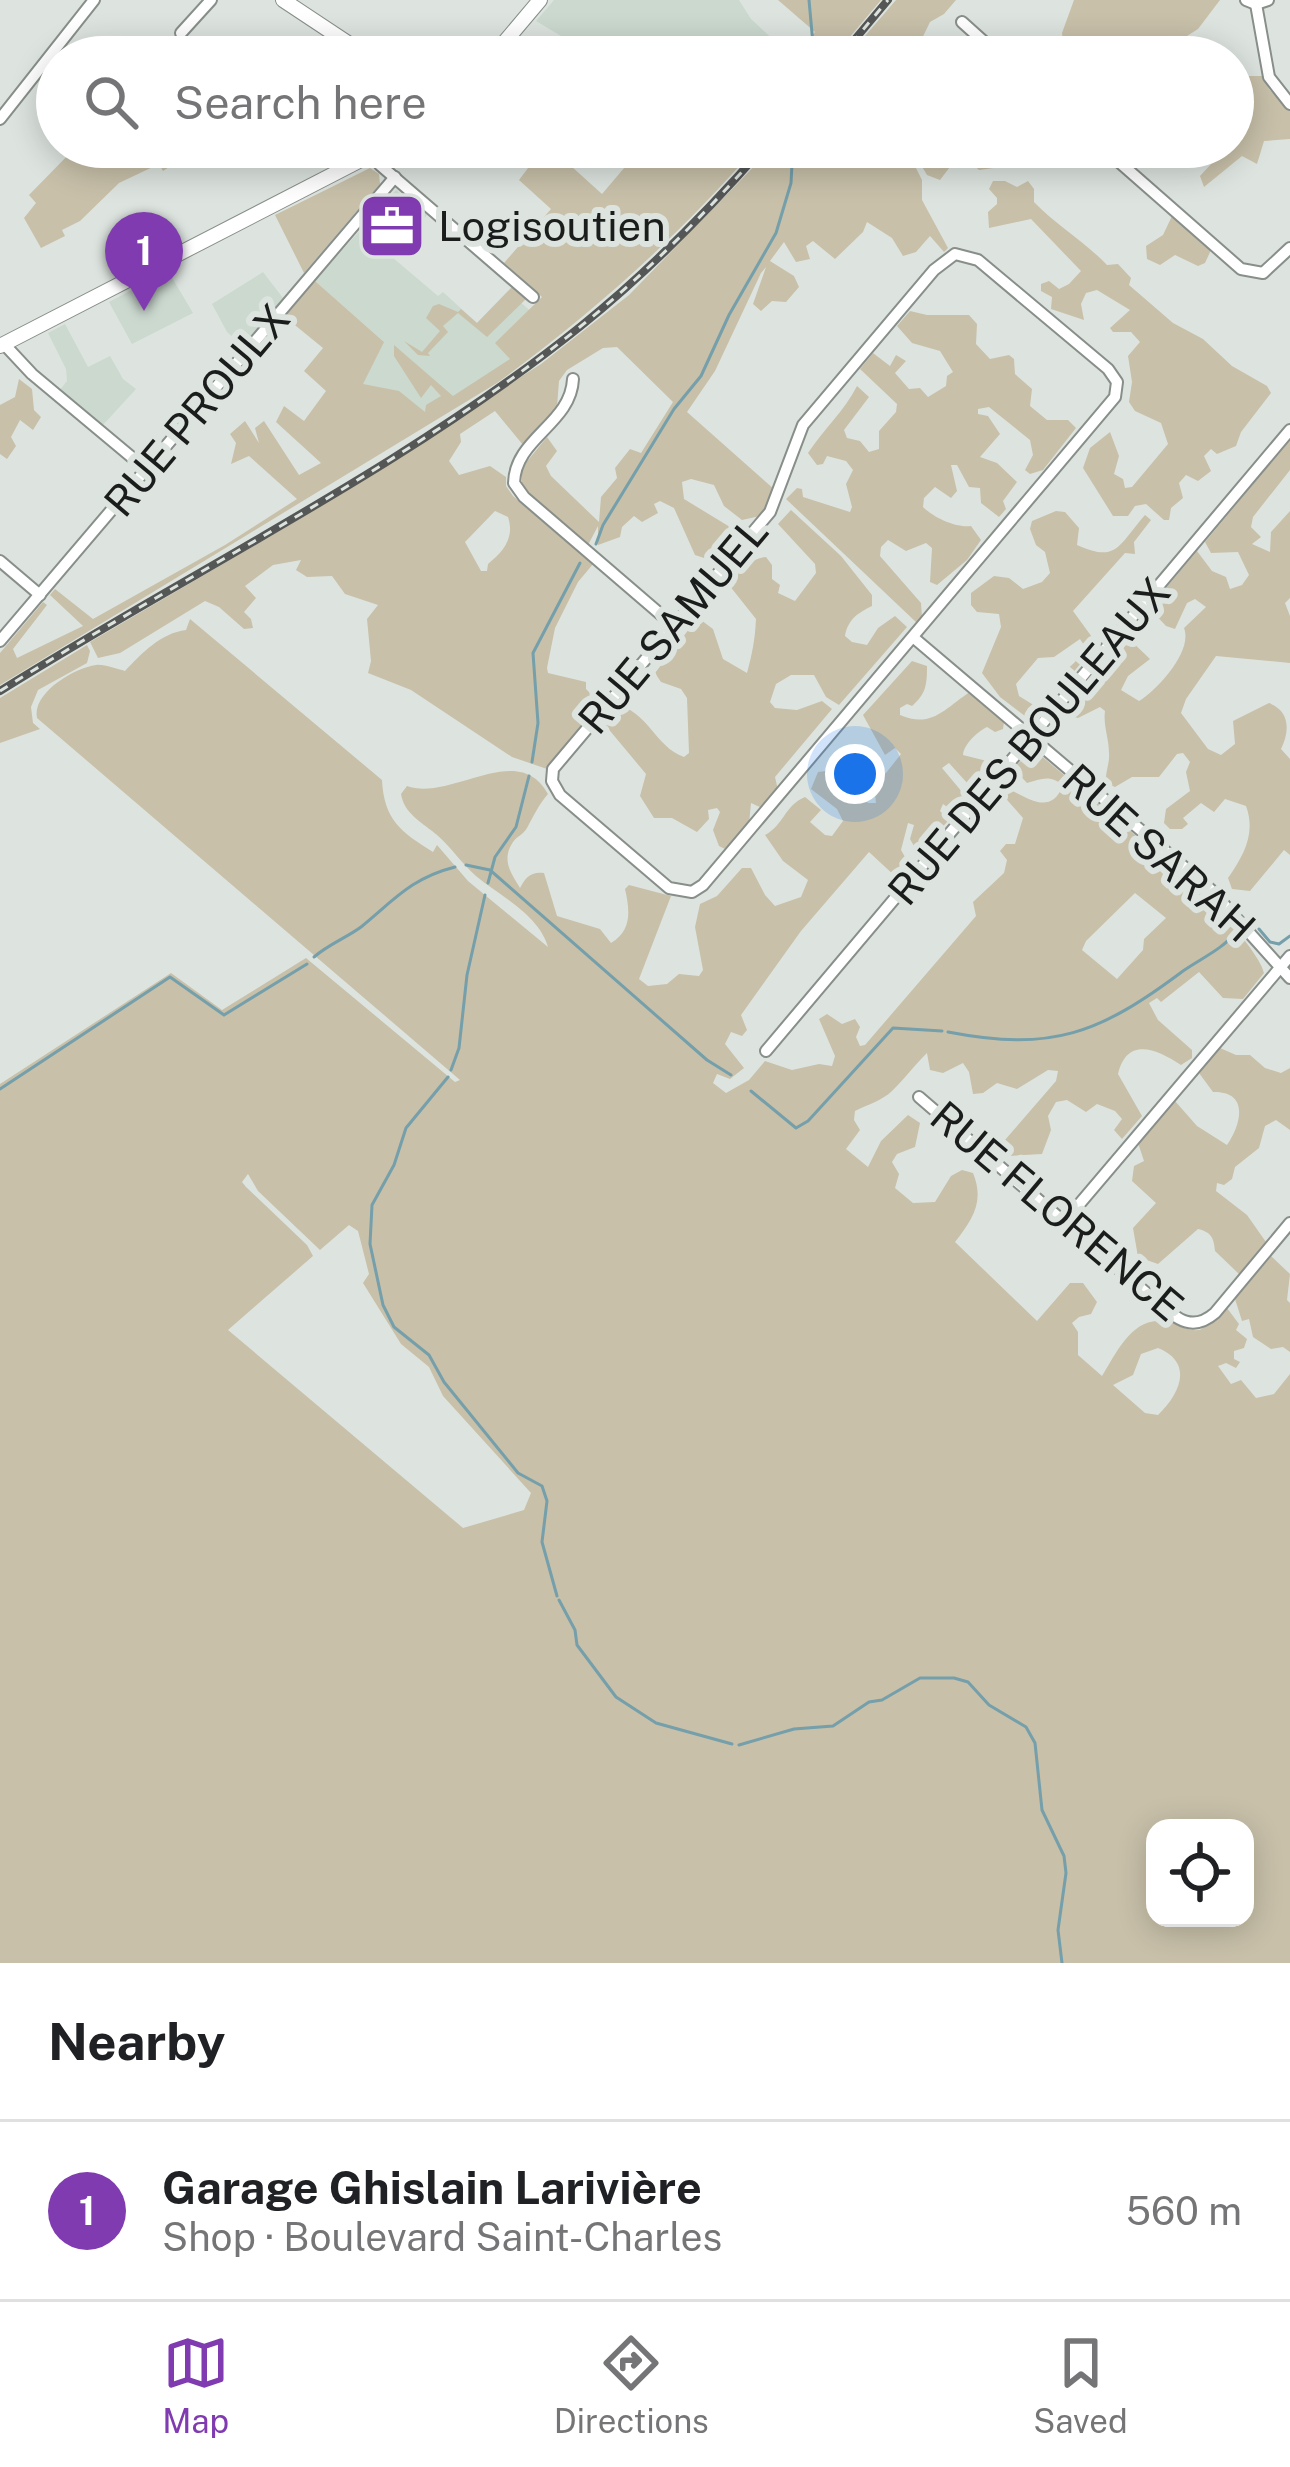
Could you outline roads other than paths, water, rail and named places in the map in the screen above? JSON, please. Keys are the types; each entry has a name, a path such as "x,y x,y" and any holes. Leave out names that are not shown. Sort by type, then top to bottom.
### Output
{"street":[{"path":"65,36 94,0"},
{"path":"181,33 211,0"},
{"path":"283,0 337,36"},
{"path":"510,36 540,0"},
{"path":"1257,2 1269,76 1290,104"},
{"path":"962,22 978,36"},
{"path":"0,118 36,73"},
{"path":"147,470 2,345 346,168"},
{"path":"389,168 533,297"},
{"path":"1126,168 1241,268 1268,271 1290,248"},
{"name":"RUE PROULX","path":"0,641 394,177"},
{"name":"RUE SAMUEL","path":"963,255 978,260 1114,374 1117,390 1105,412 914,638 704,885 684,893 661,883 560,795 552,775 557,762 770,512 803,425 942,262 963,255"},
{"path":"574,379 566,407 520,459 514,483 524,497 674,626"},
{"name":"RUE DES BOULEAUX","path":"766,1051 1290,430"},
{"path":"0,561 40,595"},
{"name":"RUE SARAH","path":"914,638 1210,889 1287,967"},
{"path":"1065,1221 1287,967"},
{"name":"RUE FLORENCE","path":"919,1097 1168,1312 1194,1324 1207,1319 1227,1300 1290,1223"}],"waterway":[{"path":"809,0 812,36"},
{"path":"596,544 674,409 701,376 776,233 792,168"},
{"path":"532,762 538,723 533,653 580,563"},
{"path":"488,883 495,857 516,827 529,776"},
{"path":"466,865 490,870 707,1060 731,1075"},
{"path":"314,957 414,884 455,867"},
{"path":"451,1070 459,1048 467,975 485,895"},
{"path":"1259,929 1270,942 1279,944 1290,936"},
{"path":"948,1032 1017,1040 1073,1033 1125,1010 1236,932"},
{"path":"0,1089 170,977 224,1015 307,964"},
{"path":"751,1091 796,1128 808,1121 893,1028 942,1031"},
{"path":"448,1077 406,1128 394,1165 372,1205 370,1244 383,1305 394,1327 429,1355 444,1382 518,1473 542,1486 547,1501 542,1542 557,1596"},
{"path":"559,1600 575,1630 577,1645 616,1697 656,1723 732,1744"},
{"path":"739,1745 794,1729 833,1726 869,1702 882,1700 920,1678 968,1682 989,1705 1026,1727 1035,1743 1042,1810 1064,1856 1058,1930 1062,1963"}],"railway":[{"path":"858,36 888,0"},
{"path":"0,691 370,472 513,378 630,284 745,168"}],"place":[{"name":"Logisoutien","path":"392,226"},
{"name":"Garage Ghislain Larivière","path":"144,311"}]}
